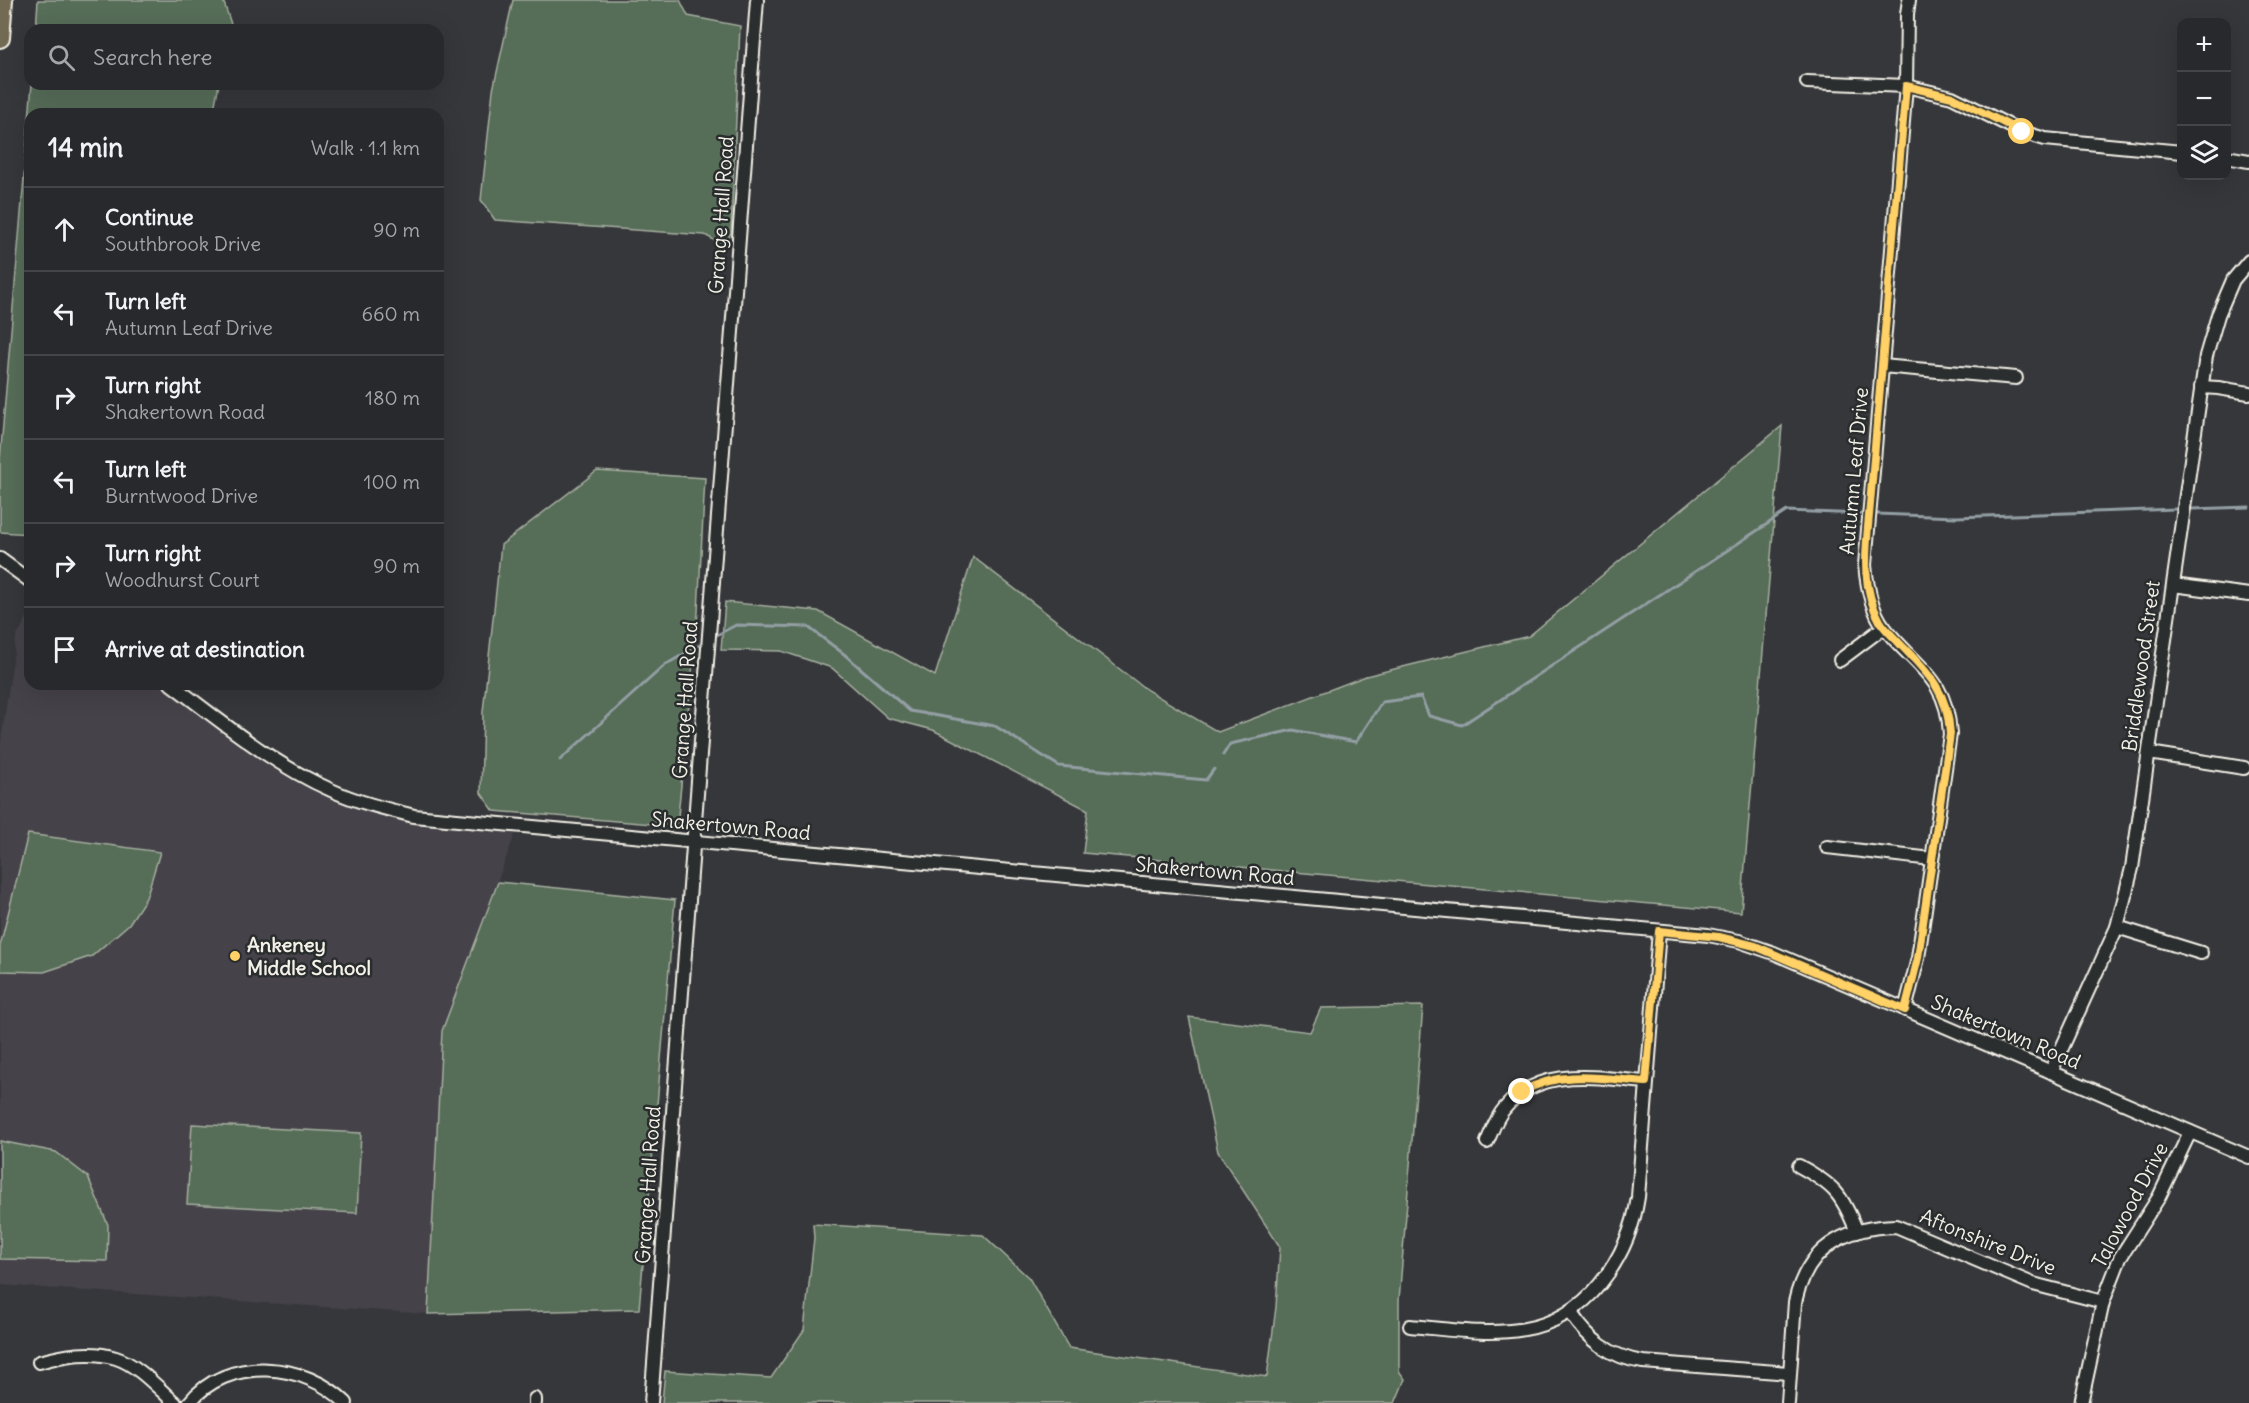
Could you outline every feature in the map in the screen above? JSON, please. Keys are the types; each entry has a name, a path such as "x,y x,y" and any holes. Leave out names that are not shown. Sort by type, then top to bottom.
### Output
{"highway":[{"path":"0,38 3,0"}],"street":[{"name":"Grange Hall Road","path":"651,1403 758,0"},
{"name":"Autumn Leaf Drive","path":"1905,1010 1918,958 1949,741 1946,705 1933,679 1884,627 1874,609 1865,565 1906,86 1909,0"},
{"path":"1807,82 1906,86 1952,97 2022,132 2045,139 2177,153"},
{"path":"2231,158 2249,161"},
{"name":"Briddlewood Street","path":"2051,1072 2117,927 2132,868 2206,356 2218,315 2233,280 2249,261"},
{"path":"1882,366 2016,378"},
{"path":"2201,387 2249,393"},
{"path":"0,559 24,577"},
{"path":"2173,585 2249,595"},
{"path":"1840,660 1884,627"},
{"name":"Shakertown Road","path":"179,690 274,760 331,790 369,804 414,816 1719,937 1755,946 2249,1157"},
{"path":"2149,753 2244,768"},
{"path":"1827,847 1932,859"},
{"path":"2117,927 2201,953"},
{"path":"1410,1326 1509,1332 1551,1322 1571,1312 1591,1296 1610,1272 1630,1232 1638,1197 1659,931"},
{"path":"1487,1142 1504,1109 1522,1092 1541,1082 1571,1077 1646,1082"},
{"name":"Talowood Drive","path":"2081,1403 2103,1302 2120,1258 2159,1197 2190,1132"},
{"path":"1798,1166 1826,1180 1836,1190 1848,1208 1857,1232"},
{"name":"Aftonshire Drive","path":"1788,1403 1795,1302 1803,1277 1826,1247 1845,1235 1874,1227 1896,1227 1924,1236 2033,1284 2103,1302"},
{"path":"1571,1312 1582,1330 1594,1342 1627,1359 1789,1373"},
{"path":"39,1362 68,1354 117,1358 133,1367 175,1403"},
{"path":"189,1403 195,1394 225,1377 259,1370 294,1373 310,1378 346,1403"}],"shaded area":[{"name":"Ankeney Middle School","path":"24,623 24,690 179,690 274,760 369,804 518,826 442,1031 428,1314 0,1285 0,748 16,638"}],"green space":[{"path":"38,0 223,0 231,24 36,24"},
{"path":"513,0 680,0 688,16 740,26 731,233 724,246 705,235 495,220 481,200 493,90"},
{"path":"31,90 218,90 214,108 30,108"},
{"path":"24,178 24,534 0,532 0,460"},
{"path":"1782,426 1741,912 1083,853 1088,810 933,730 888,718 832,668 781,651 721,650 725,602 818,611 935,676 973,557 1147,690 1218,732 1366,676 1529,636"},
{"path":"597,471 705,478 698,612 677,826 494,811 481,793 483,712 501,545"},
{"path":"28,834 160,852 146,898 129,924 92,956 44,972 0,971 0,946"},
{"path":"498,882 675,900 639,1309 428,1314 442,1031"},
{"path":"1423,1006 1399,1300 1399,1371 1405,1379 1395,1403 662,1403 665,1371 771,1378 804,1330 814,1238 813,1224 983,1235 1029,1278 1069,1348 1267,1377 1276,1307 1280,1247 1218,1152 1189,1017 1310,1032 1321,1008"},
{"path":"192,1124 361,1133 357,1213 187,1204"},
{"path":"0,1141 56,1152 88,1177 108,1225 107,1261 0,1259"}],"waterway":[{"path":"2192,509 2249,507"},
{"path":"1877,514 1956,517 2176,509"},
{"path":"1223,755 1230,744 1293,730 1356,742 1382,702 1421,697 1429,716 1462,725 1787,511 1861,514"},
{"path":"713,637 736,625 808,627 844,654 910,711 995,726 1059,766 1206,780 1214,769"},
{"path":"560,760 665,665 705,642"}],"place":[{"name":"Ankeney Middle School","path":"235,956"}],"route":[{"path":"1522,1092 1541,1082 1556,1078 1646,1082 1659,931 1719,937 1755,946 1905,1010 1918,958 1950,734 1946,705 1938,687 1926,670 1879,620 1866,581 1865,565 1906,86 1952,97 2022,132"}]}
